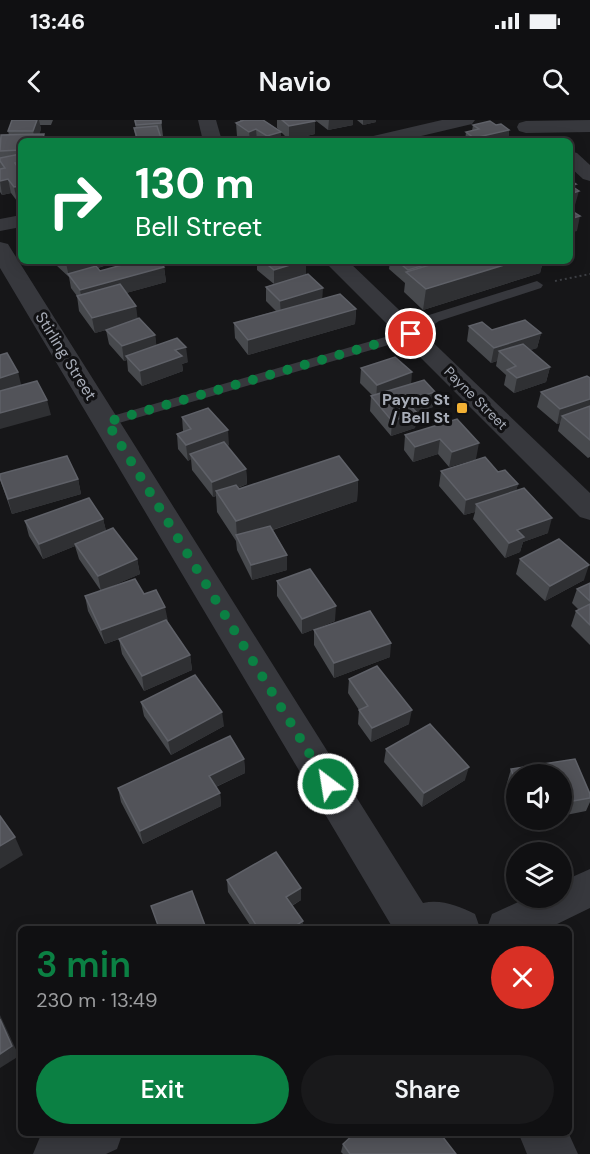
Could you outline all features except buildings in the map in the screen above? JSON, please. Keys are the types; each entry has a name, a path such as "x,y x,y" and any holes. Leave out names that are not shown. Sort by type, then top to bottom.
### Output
{"street":[{"path":"207,120 211,138"},
{"path":"389,138 466,120"},
{"path":"521,123 590,126"},
{"path":"521,123 543,138"},
{"path":"573,158 590,167"},
{"path":"573,160 590,175"},
{"path":"0,225 18,222"},
{"name":"Stirling Street","path":"0,249 411,926"},
{"name":"Payne Street","path":"338,264 590,510"},
{"path":"511,926 590,888"},
{"path":"414,926 427,921 441,921 455,926"},
{"path":"57,1154 92,1136"},
{"path":"543,1136 554,1154"}],"lane":[{"path":"107,422 411,334 434,318 537,285"}],"path":[{"path":"537,285 590,274"}],"place":[{"name":"Payne St / Bell St","path":"462,408"}],"route":[{"path":"328,784 107,422 411,334"}]}
